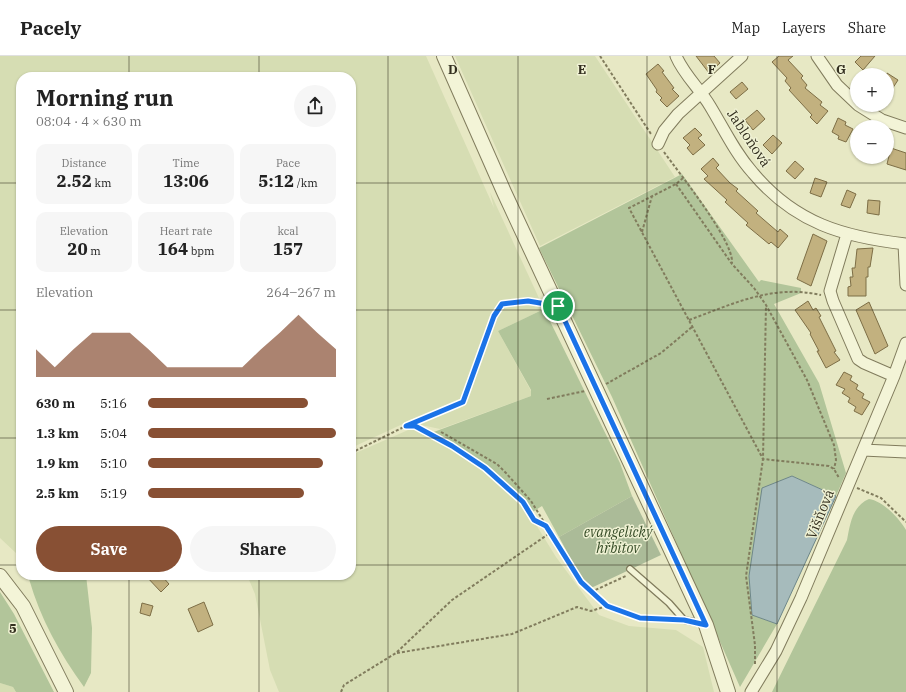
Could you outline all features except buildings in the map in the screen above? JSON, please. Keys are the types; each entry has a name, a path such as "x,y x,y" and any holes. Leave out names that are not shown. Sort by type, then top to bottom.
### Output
{"street":[{"path":"444,56 504,192 597,388 706,625 728,692"},
{"name":"Jabloňová","path":"676,56 744,161 774,195 801,216 846,234 905,244"},
{"path":"658,144 664,131 678,114 701,95 742,56"},
{"path":"817,56 837,85 850,98"},
{"path":"869,112 882,120 906,128"},
{"path":"846,234 831,285 831,294 858,359 894,376"},
{"path":"905,244 906,285"},
{"name":"Višňová","path":"751,692 763,672 801,598 894,376 906,343"},
{"path":"863,450 906,452"},
{"path":"0,576 22,606 66,692"}],"lane":[{"path":"632,571 669,603 684,620 706,625"}],"path":[{"path":"600,56 729,247 733,256 732,264"},
{"path":"683,178 676,184 629,208 763,459"},
{"path":"676,184 732,264 766,305 815,397 834,445 836,460 834,469"},
{"path":"642,233 652,196"},
{"path":"689,320 759,295 800,291 822,295 831,294"},
{"path":"356,451 406,426 463,402 494,316 502,304 528,301 558,306"},
{"path":"763,672 755,668 755,645 746,576 763,459 766,305"},
{"path":"547,399 597,388 661,354 692,327"},
{"path":"406,426 415,426 452,446 485,468 523,502 534,520 546,526"},
{"path":"441,432 497,464 531,501 581,582 607,606 640,618 684,620"},
{"path":"763,459 829,466 834,469 840,480 881,498 906,522"},
{"path":"341,692 344,685 396,653 452,600 550,533"},
{"path":"591,592 632,571"},
{"path":"396,653 512,634 577,607 591,611 607,606"}],"green space":[{"path":"0,56 426,56 494,208 490,192 544,309 498,331 531,391 531,396 440,429 407,422 356,446 356,72 16,72 16,553 0,538"},
{"path":"455,56 595,56 675,177 540,246"},
{"path":"682,174 759,282 761,280 801,288 801,293 774,304 819,383 846,473 836,496 792,476 749,576 752,615 777,624 740,687 612,397 539,248"},
{"path":"544,309 620,463 632,496 559,537 542,506 531,513 513,489 487,467 431,433 531,396 531,390 498,331"},
{"path":"415,427 451,447 484,469 522,502 556,557 599,615 629,626 676,630 703,647 714,692 279,692 270,670 255,594 249,580 356,580 356,453"},
{"name":"evangelický hřbitov","path":"632,496 661,555 591,588 579,574 559,537"},
{"path":"869,499 880,503 890,511 906,530 906,692 772,692 847,540 855,511 863,502"},
{"path":"29,580 87,580 92,628 91,673 84,687 59,648 45,622"},
{"path":"0,592 14,614 54,692 16,692 13,687 0,683"},
{"path":"0,683 13,687 16,692 0,692"}],"shaded area":[{"path":"792,476 836,496 777,624 752,615 749,576 762,488"}],"route":[{"path":"528,301 558,306 597,388 706,625 684,620 640,618 607,606 581,582 546,526 534,520 523,502 485,468 452,446 415,426 406,426 463,402 494,316 502,304 528,301"}]}
